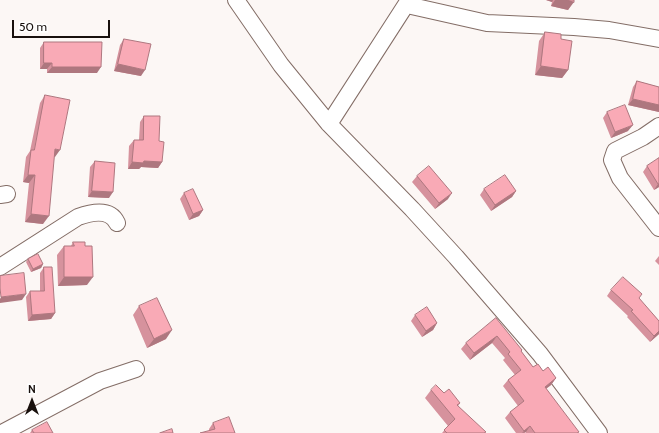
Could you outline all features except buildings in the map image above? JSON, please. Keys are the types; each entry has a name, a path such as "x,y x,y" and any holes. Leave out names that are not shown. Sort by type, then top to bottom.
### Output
{"street":[{"path":"236,0 281,64 329,124 412,208 456,257 540,354 599,433"},
{"path":"329,124 408,2 487,23 609,30 659,39"},
{"path":"659,126 643,137 615,151 612,160 618,175 659,228"},
{"path":"0,267 78,217 88,213 108,213 114,217 117,223"},
{"path":"2,433 100,381 136,369"}]}
